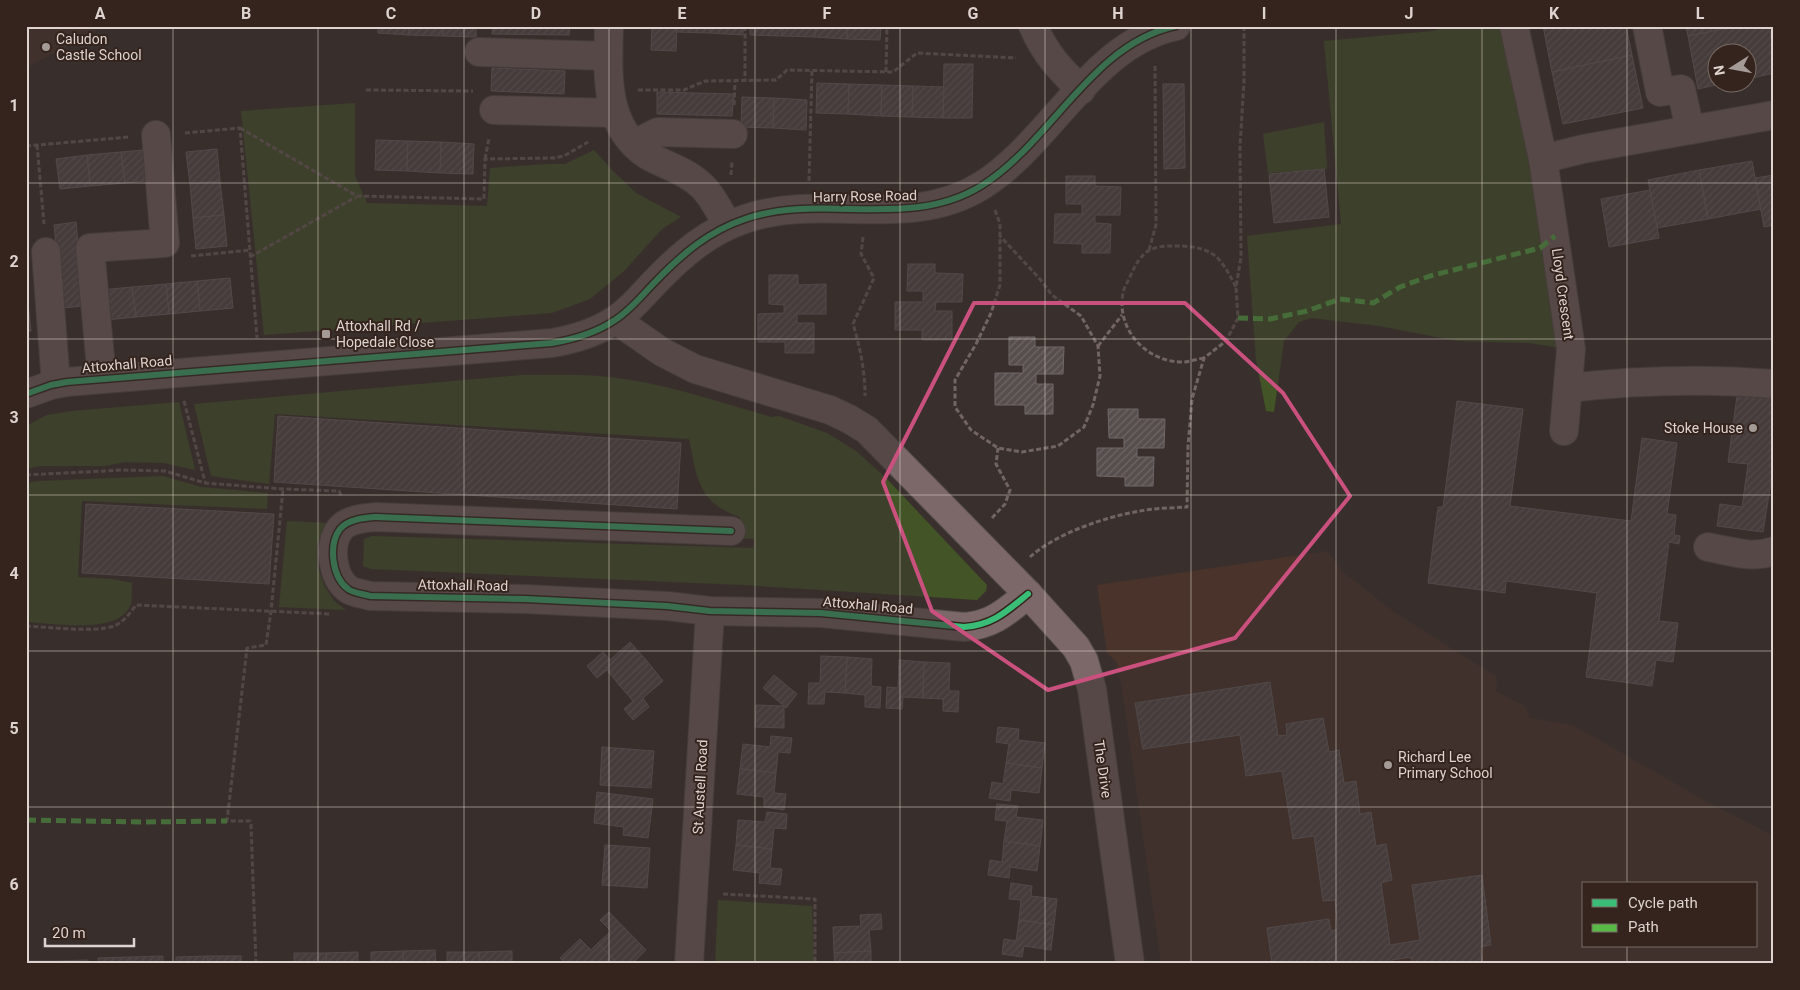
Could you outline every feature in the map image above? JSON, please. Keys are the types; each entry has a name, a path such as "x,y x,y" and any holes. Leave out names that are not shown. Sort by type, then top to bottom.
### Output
{"street":[{"path":"608,26 608,88 623,127 647,154 689,175 704,188 728,225"},
{"name":"Lloyd Crescent","path":"1514,26 1543,159 1571,349 1564,431"},
{"path":"1648,26 1660,92 1681,89 1690,130"},
{"name":"Harry Rose Road","path":"616,320 694,246 728,225 759,215 808,209 911,209 925,207 962,195 979,187 996,176 1014,160 1113,56 1136,41 1165,30"},
{"path":"1037,35 1054,63 1081,90"},
{"path":"479,52 608,56"},
{"path":"494,110 658,132 733,134"},
{"path":"1543,159 1583,149 1774,116"},
{"path":"102,379 90,248 165,243 156,135"},
{"path":"46,252 56,384"},
{"path":"616,320 662,352 695,369 830,410 855,422 866,430 1019,584"},
{"name":"Attoxhall Road","path":"26,394 56,384 102,379 552,343 585,336 616,320"},
{"path":"1568,388 1659,380 1727,380 1774,384"},
{"path":"356,519 376,517 731,531"},
{"name":"Attoxhall Road","path":"356,519 340,528 332,549 336,572 348,590 370,596 525,599 667,606 710,611 821,613 964,627 977,626 999,617 1019,584"},
{"path":"1708,547 1743,554 1762,555 1774,551"},
{"name":"The Drive","path":"1019,584 1076,647 1084,661 1092,689 1130,964"},
{"name":"St Austell Road","path":"689,964 710,611"}],"path":[{"path":"745,26 745,80"},
{"path":"886,72 887,26"},
{"path":"1236,287 1223,262 1208,251 1189,247 1166,246 1149,251 1136,264 1123,292 1122,315 1130,332 1143,349 1160,358 1182,362 1204,358 1226,341 1238,318 1236,287 1242,257 1240,146 1244,81 1244,26"},
{"path":"1149,251 1156,225 1165,30"},
{"path":"26,146 240,128 357,196 484,198 485,159 554,158 564,156 623,127 632,90 684,90 705,81 776,80 787,70 893,72 917,53 1026,58 1037,35"},
{"path":"808,209 812,70"},
{"path":"366,90 478,91 494,110"},
{"path":"240,128 261,366"},
{"path":"37,145 46,252"},
{"path":"979,187 993,207 1000,224 1000,236 1000,285 991,313 955,380 955,406 971,430 998,448 1022,452 1058,446 1084,426 1093,405 1100,376 1098,346 1080,316 1052,295 1000,236"},
{"path":"250,256 357,196"},
{"path":"865,381 859,344 853,324 874,278 861,254 866,209"},
{"path":"165,243 166,258 250,250"},
{"path":"1098,346 1122,315"},
{"path":"1019,584 1038,550 1060,538 1098,522 1141,510 1187,508 1188,446 1192,399 1204,358"},
{"path":"181,372 183,396 205,482"},
{"path":"994,516 1005,504 1010,490 996,464 998,448"},
{"path":"26,475 123,470 165,471 205,482 283,489 339,491 356,519"},
{"path":"256,964 251,825 250,821 227,820 247,648 266,646 283,489"},
{"path":"26,626 102,629 115,626 128,616 136,604 335,614"},
{"path":"694,893 815,900 815,964"}],"highlighted area":[{"path":"974,303 1185,303 1283,393 1350,496 1235,638 1048,690 932,611 883,482"}],"shaded area":[{"name":"Caludon Castle School","path":"26,26 105,26 26,68"},
{"name":"Richard Lee Primary School","path":"1327,551 1343,572 1394,612 1497,677 1496,691 1525,706 1530,718 1573,725 1713,805 1774,836 1774,964 1161,964 1121,683 1117,663 1107,653 1097,585"}],"green space":[{"path":"1454,26 1501,26 1510,33 1561,348 1529,343 1457,341 1379,326 1311,318 1299,322 1284,341 1274,412 1266,411 1256,360 1247,236 1341,224 1324,41 1432,31"},
{"path":"355,103 355,176 367,203 487,206 490,168 565,164 594,150 636,193 681,217 662,229 624,271 590,299 552,313 264,335 241,111"},
{"path":"1324,122 1327,169 1268,173 1263,134"},
{"path":"522,375 598,376 630,380 691,394 772,417 779,416 827,433 856,451 886,478 987,585 986,591 977,600 743,585 371,569 363,566 364,539 372,536 753,548 754,539 739,538 740,517 715,504 702,487 694,466 689,439 275,414 269,484 211,476 194,404"},
{"path":"179,402 195,470 164,463 125,462 105,466 40,466 26,469 26,426 47,415 72,411"},
{"path":"163,476 201,487 268,493 267,509 82,501 78,577 112,579 132,583 130,606 123,615 112,621 98,624 67,625 26,622 26,483"},
{"path":"287,521 327,523 317,545 317,564 324,585 334,601 346,610 279,607"},
{"path":"718,900 812,906 814,964 715,964"}],"building":[{"path":"378,26 409,26 409,35 378,33"},
{"path":"409,26 443,26 443,36 409,35"},
{"path":"443,26 476,26 476,37 443,36"},
{"path":"493,26 570,26 569,35 492,34"},
{"path":"652,26 677,26 676,51 651,50"},
{"path":"677,26 710,26 710,33 677,32"},
{"path":"710,26 743,26 743,35 710,33"},
{"path":"750,26 783,26 782,36 750,35"},
{"path":"783,26 816,26 815,37 782,36"},
{"path":"816,26 847,26 847,39 815,37"},
{"path":"847,26 881,26 880,40 847,39"},
{"path":"1543,26 1626,26 1632,55 1552,72"},
{"path":"1686,26 1737,26 1688,36"},
{"path":"1737,26 1769,26 1774,50 1774,73 1758,77 1758,42 1708,42 1708,87 1698,89 1688,36"},
{"path":"1632,55 1643,108 1563,124 1552,72"},
{"path":"944,64 973,64 972,118 943,118"},
{"path":"492,68 565,71 564,94 491,91"},
{"path":"817,83 849,84 848,114 816,113"},
{"path":"849,84 882,85 881,116 848,114"},
{"path":"1163,84 1184,84 1185,168 1164,169"},
{"path":"882,85 913,86 912,117 881,116"},
{"path":"913,86 944,87 943,118 912,117"},
{"path":"657,92 734,94 732,116 657,114"},
{"path":"742,97 774,98 773,128 741,127"},
{"path":"774,98 807,100 806,130 773,128"},
{"path":"376,140 408,141 407,171 375,170"},
{"path":"408,141 441,142 440,173 407,171"},
{"path":"441,142 474,144 473,174 440,173"},
{"path":"153,149 156,180 125,183 121,152"},
{"path":"217,149 220,181 190,184 186,152"},
{"path":"121,152 125,183 90,186 87,155"},
{"path":"87,155 90,186 60,189 56,159"},
{"path":"1752,161 1761,209 1708,219 1699,170"},
{"path":"1324,169 1329,217 1274,223 1269,174"},
{"path":"1699,170 1708,219 1657,228 1648,180"},
{"path":"1774,175 1774,225 1764,227 1755,178"},
{"path":"1066,176 1095,176 1095,186 1121,187 1120,215 1095,215 1095,223 1111,224 1110,253 1082,253 1082,244 1054,243 1055,214 1082,214 1082,204 1066,204"},
{"path":"220,181 224,215 193,218 190,184"},
{"path":"1650,190 1659,238 1609,247 1601,199"},
{"path":"224,215 227,246 196,249 193,218"},
{"path":"76,222 84,306 62,308 54,225"},
{"path":"908,264 935,264 935,273 963,274 962,302 936,302 935,311 952,311 952,340 922,340 922,330 895,330 895,302 923,302 923,291 907,291"},
{"path":"769,275 798,275 798,285 826,284 826,314 797,314 797,323 814,323 814,353 785,353 785,342 758,342 758,314 784,313 784,305 769,304"},
{"path":"230,278 233,308 200,311 197,281"},
{"path":"197,281 200,311 169,314 166,284"},
{"path":"166,284 169,314 136,317 132,287"},
{"path":"26,286 31,331 26,332"},
{"path":"132,287 136,317 105,320 101,290"},
{"path":"1009,337 1035,337 1035,347 1064,347 1063,374 1036,374 1036,384 1053,384 1053,414 1025,414 1025,405 995,405 995,373 1023,373 1023,365 1009,365"},
{"name":"Stoke House","path":"1738,389 1774,394 1774,463 1763,532 1717,526 1720,504 1742,507 1748,464 1728,462"},
{"path":"1457,401 1523,409 1510,506 1631,521 1642,438 1677,443 1667,514 1676,515 1674,535 1680,536 1679,544 1669,542 1659,621 1678,623 1673,662 1656,660 1652,686 1586,677 1597,593 1506,581 1505,593 1428,583 1438,507 1443,507"},
{"path":"1108,409 1138,409 1138,419 1165,419 1164,448 1137,448 1137,457 1154,457 1153,486 1125,486 1125,477 1097,476 1097,448 1124,448 1124,438 1109,438"},
{"path":"278,416 681,443 677,509 274,482"},
{"path":"86,504 274,514 269,584 82,573"},
{"path":"630,642 647,661 619,685 607,670 597,678 587,666 603,652 610,660"},
{"path":"821,656 847,657 845,693 825,692 824,704 808,704 809,683 820,683"},
{"path":"847,657 872,659 871,686 881,687 880,708 865,707 865,695 845,693"},
{"path":"899,660 924,662 923,698 903,697 902,709 886,708 887,687 898,688"},
{"path":"647,661 663,681 643,698 649,707 633,720 624,709 633,701 619,685"},
{"path":"924,662 950,663 949,691 959,691 958,712 943,711 943,699 923,698"},
{"path":"774,675 797,694 786,708 763,688"},
{"path":"1270,682 1278,736 1287,735 1286,724 1323,718 1329,752 1339,750 1344,783 1356,781 1360,814 1371,812 1376,846 1386,844 1392,880 1381,883 1390,945 1420,940 1412,885 1482,875 1491,945 1480,947 1482,964 1412,964 1411,957 1392,960 1393,964 1272,964 1267,928 1329,919 1331,931 1338,929 1335,900 1323,901 1314,836 1293,839 1282,771 1246,776 1240,735 1143,749 1135,703"},
{"path":"756,705 784,706 784,728 755,727"},
{"path":"998,727 1019,729 1018,740 1045,743 1042,768 1006,763 1009,744 996,742"},
{"path":"771,736 792,738 790,753 778,752 776,773 740,769 743,744 770,747"},
{"path":"602,747 654,751 651,788 600,785"},
{"path":"1006,763 1042,768 1039,793 1011,790 1010,801 989,798 992,782 1003,784"},
{"path":"740,769 776,773 774,793 786,794 784,810 764,807 764,797 737,794"},
{"path":"597,792 653,799 648,838 623,835 624,827 594,823"},
{"path":"997,804 1018,806 1016,817 1043,820 1040,846 1004,841 1007,821 995,820"},
{"path":"767,812 787,814 786,829 774,828 772,849 736,845 738,820 765,822"},
{"path":"1004,841 1040,846 1037,871 1010,867 1009,878 988,875 990,860 1002,862"},
{"path":"605,845 650,848 647,888 602,885"},
{"path":"736,845 772,849 770,868 782,869 780,885 759,883 760,873 733,870"},
{"path":"1011,883 1032,886 1031,896 1057,899 1054,925 1019,920 1021,900 1009,899"},
{"path":"609,912 646,950 632,964 618,964 598,943 611,931 600,920"},
{"path":"881,914 882,929 869,930 871,951 834,953 833,927 861,926 860,915"},
{"path":"1019,920 1054,925 1051,950 1024,946 1022,957 1002,954 1004,939 1016,941"},
{"path":"580,939 591,950 598,943 618,964 566,964 560,958"},
{"path":"435,950 436,964 403,964 403,951"},
{"path":"403,951 403,964 371,964 371,952"},
{"path":"512,951 512,964 479,964 479,952"},
{"path":"871,951 871,964 835,964 834,953"},
{"path":"358,952 358,964 326,964 326,953"},
{"path":"447,952 479,952 479,964 447,964"},
{"path":"294,953 326,953 326,964 294,964"},
{"path":"163,956 163,964 130,964 130,957"},
{"path":"208,956 208,964 176,964 176,957"},
{"path":"208,956 241,956 241,964 208,964"},
{"path":"130,957 130,964 98,964 98,958"},
{"path":"88,960 88,964 56,964 56,961"},
{"path":"26,961 56,961 56,964 26,964"}],"marked path":[{"path":"1238,318 1270,319 1307,311 1340,299 1373,303 1400,287 1430,276 1540,248 1555,236"},
{"path":"26,820 227,821"}],"cycle path":[{"path":"26,394 51,385 67,382 552,343 585,335 608,325 621,316 697,244 720,230 745,219 774,212 804,209 894,209 924,206 953,199 981,186 1006,167 1029,145 1073,96 1120,52 1146,36 1176,26"},
{"path":"731,531 376,517 352,521 343,526 336,536 333,552 335,569 343,584 348,589 370,596 525,599 667,606 710,611 821,613 964,627 974,626 999,616 1028,594"}],"place":[{"name":"Caludon Castle School","path":"46,47"},
{"name":"Attoxhall Rd / Hopedale Close","path":"326,334"},
{"name":"Stoke House","path":"1753,428"},
{"name":"Richard Lee Primary School","path":"1388,765"}]}
